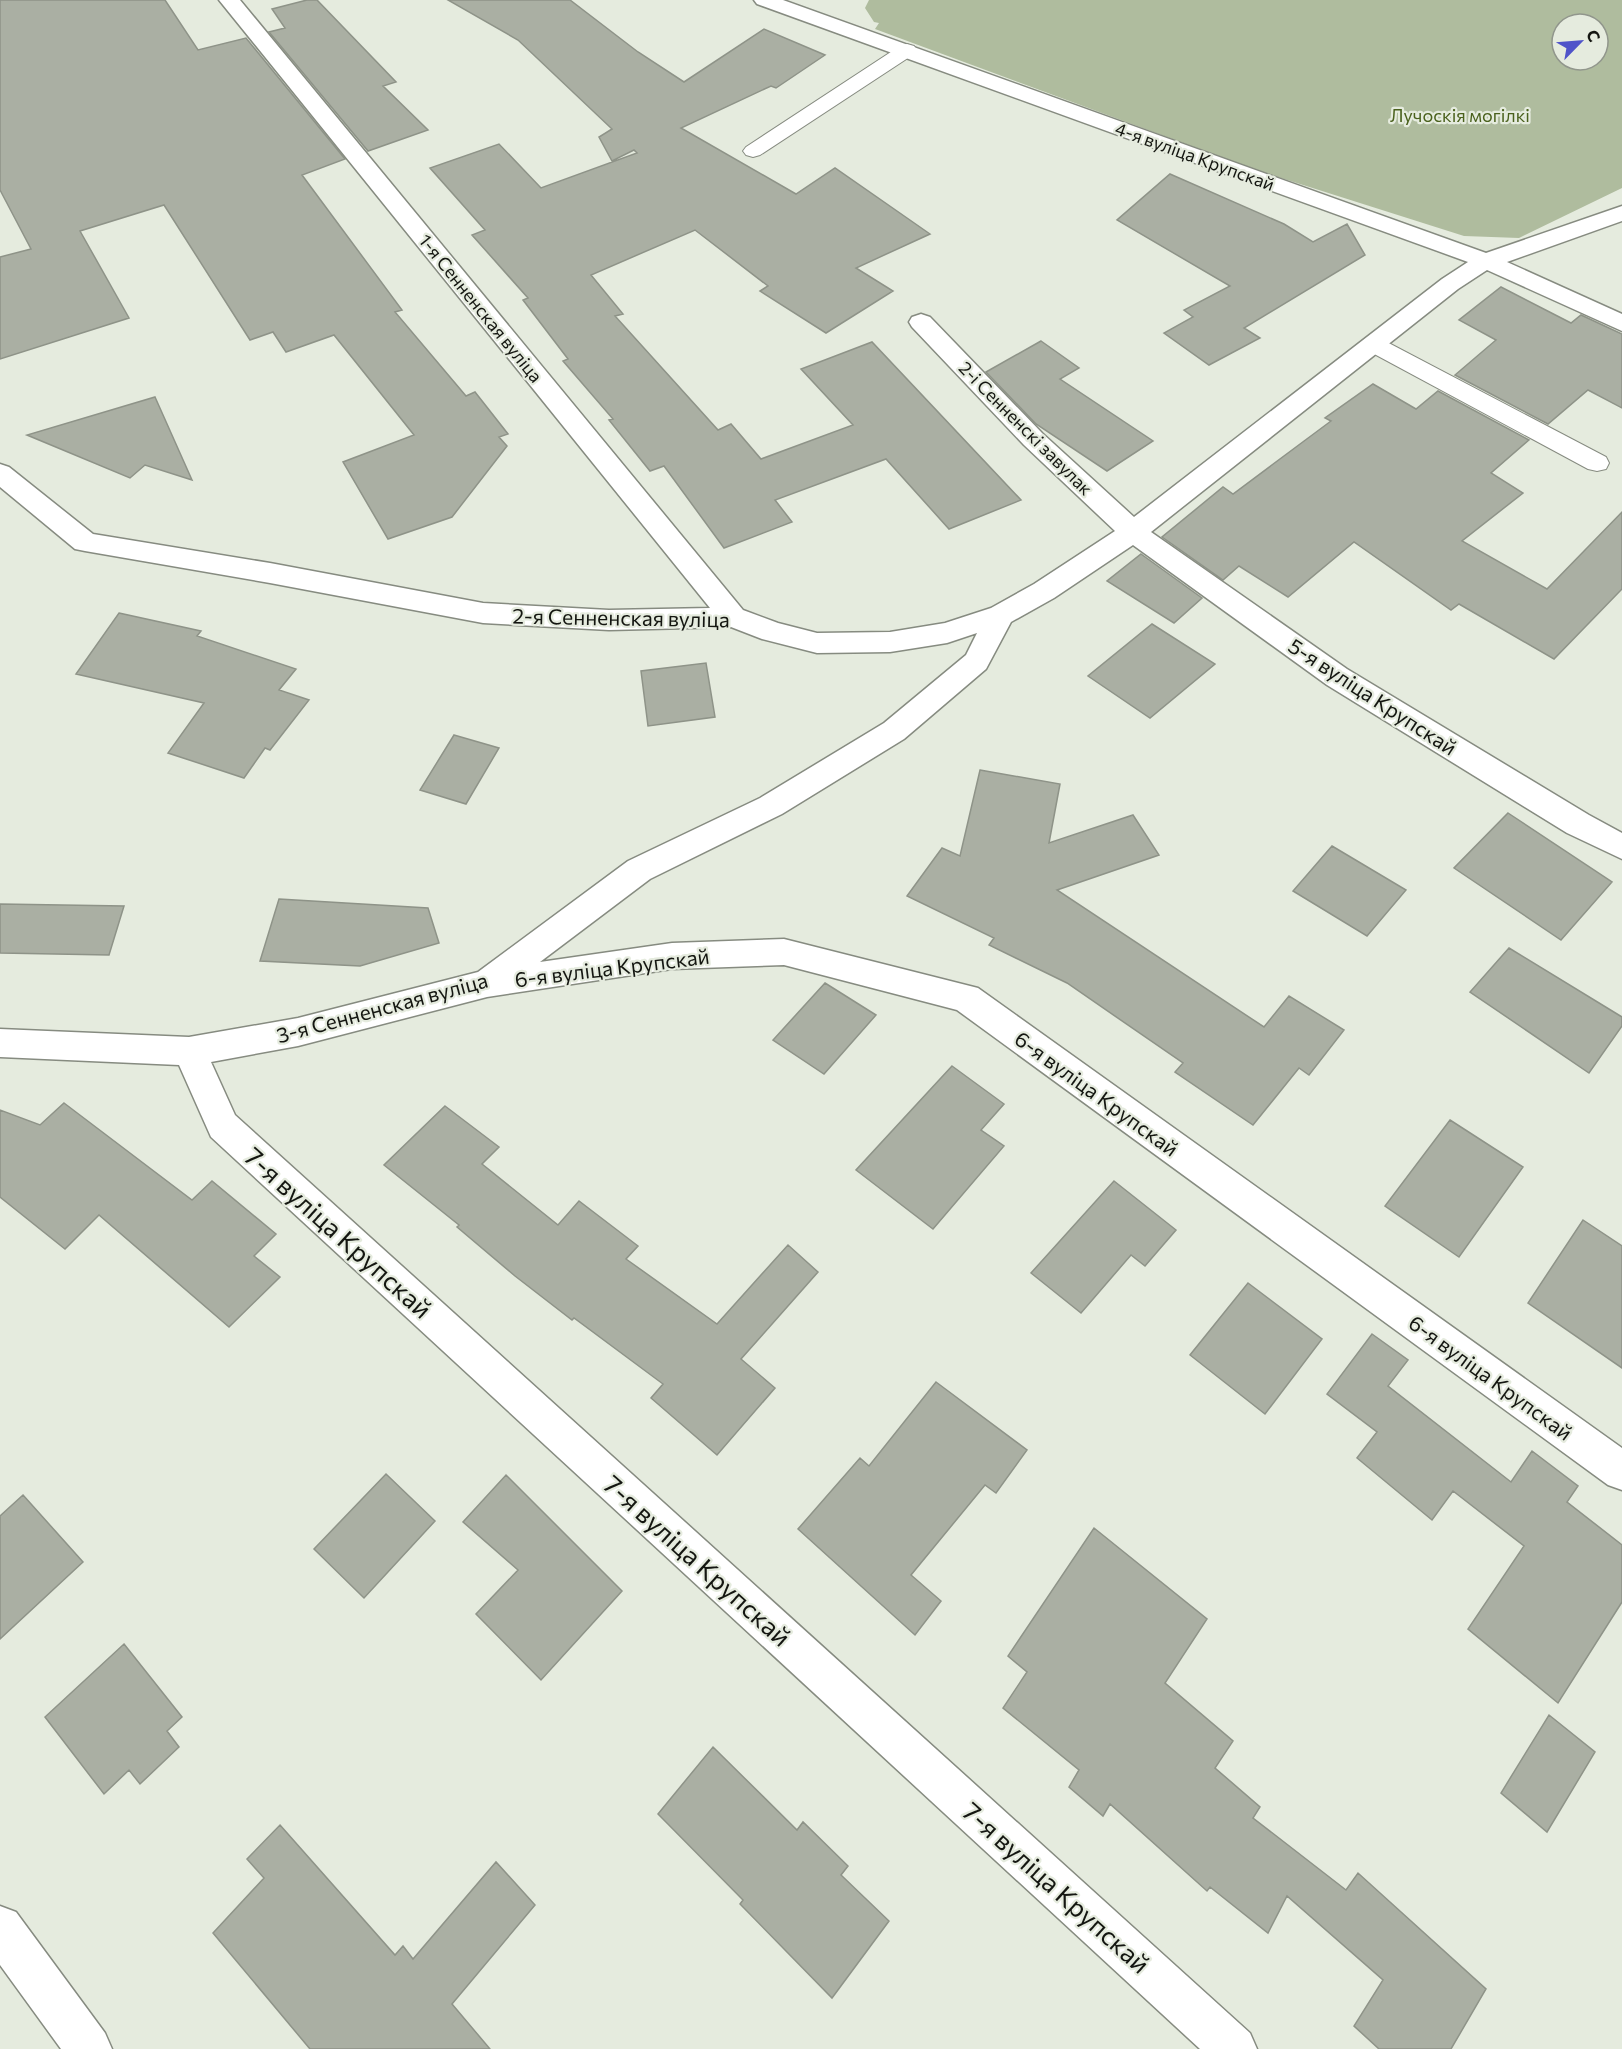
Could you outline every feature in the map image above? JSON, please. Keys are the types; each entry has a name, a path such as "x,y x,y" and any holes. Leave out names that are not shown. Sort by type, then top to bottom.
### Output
{"street":[{"name":"1-я Сенненская вуліца","path":"229,0 733,617"},
{"name":"4-я вуліца Крупскай","path":"764,0 1486,261 1622,322"},
{"name":"2-я Сенненская вуліца","path":"0,473 84,542 270,573 483,613 609,620 733,617 772,632 817,643 890,642 947,633 1001,615 1044,591 1133,532 1450,284 1486,261 1622,213"},
{"name":"2-і Сенненскі завулак","path":"921,322 1033,439 1133,532"},
{"name":"5-я вуліца Крупскай","path":"1133,532 1337,677 1578,824 1622,847"},
{"name":"3-я Сенненская вуліца","path":"0,1043 189,1051 298,1032 487,983 639,870 771,806 894,731 976,662 1001,615"},
{"name":"6-я вуліца Крупскай","path":"487,983 672,956 784,952 966,998 1622,1471"},
{"name":"7-я вуліца Крупскай","path":"189,1051 223,1126 1233,2049"},
{"path":"0,1929 89,2049"}],"lane":[{"path":"753,151 907,50"},
{"path":"1373,344 1597,463"}],"green space":[{"name":"Лучоскія могілкі","path":"869,0 1622,0 1622,188 1519,238 1464,236 1259,171 875,29 879,23 874,22 865,8"}],"building":[{"path":"0,0 165,0 198,50 246,38 345,159 302,175 402,310 395,312 466,396 475,392 508,434 499,437 507,446 452,517 388,539 343,462 414,435 334,335 286,352 273,332 250,340 164,205 80,231 129,318 0,359 0,257 31,249 0,190"},
{"path":"307,0 317,0 396,82 383,86 428,130 368,151 269,32 285,28 272,9"},
{"path":"448,0 570,0 638,52 684,82 764,29 825,55 776,88 771,86 681,128 796,194 835,168 930,234 856,268 893,291 826,333 760,291 768,286 695,230 591,275 623,314 615,316 718,430 731,424 761,459 853,425 801,369 872,342 1021,500 949,529 886,459 775,500 792,522 724,548 664,466 650,471 609,420 613,419 563,361 568,359 523,300 528,298 472,235 485,230 430,168 499,144 541,188 637,153 634,150 612,161 599,137 612,129 518,40"},
{"path":"1170,174 1284,224 1313,242 1347,224 1365,255 1244,328 1260,338 1209,365 1164,333 1193,317 1184,310 1230,286 1117,220"},
{"path":"1501,287 1571,323 1581,315 1622,334 1622,408 1588,390 1548,424 1455,375 1496,340 1459,320"},
{"path":"1041,341 1079,368 1060,379 1153,441 1107,471 1036,424 986,372"},
{"path":"1373,384 1416,409 1438,391 1529,440 1491,473 1523,493 1462,541 1547,589 1622,512 1622,589 1554,659 1459,604 1451,610 1354,542 1288,597 1239,566 1223,580 1162,537 1223,487 1233,494 1331,421 1325,418"},
{"path":"155,397 192,480 145,465 130,478 27,435"},
{"path":"1141,554 1202,598 1174,623 1107,581"},
{"path":"119,613 201,631 197,636 296,669 279,690 309,700 270,750 265,748 244,778 168,753 204,703 76,674"},
{"path":"1152,624 1215,664 1150,718 1088,676"},
{"path":"706,663 715,717 648,726 641,671"},
{"path":"454,735 499,748 466,804 420,790"},
{"path":"980,770 1060,784 1049,843 1133,815 1159,855 1057,890 1264,1027 1289,996 1344,1030 1309,1075 1299,1068 1253,1125 1175,1072 1183,1063 1067,983 989,945 994,938 907,896 942,848 960,856"},
{"path":"1508,813 1612,882 1561,940 1454,868"},
{"path":"1332,846 1406,890 1367,936 1293,891"},
{"path":"279,899 428,908 439,943 360,966 260,961"},
{"path":"0,904 124,906 109,955 0,953"},
{"path":"1509,948 1622,1017 1622,1026 1589,1073 1470,992"},
{"path":"825,983 876,1015 824,1074 773,1040"},
{"path":"952,1066 1004,1104 981,1130 1004,1146 933,1229 856,1170"},
{"path":"64,1103 192,1200 212,1181 276,1234 254,1256 280,1277 229,1327 99,1215 65,1249 0,1197 0,1110 40,1125"},
{"path":"445,1106 499,1147 482,1164 558,1225 579,1201 638,1246 626,1259 717,1324 788,1245 818,1272 741,1359 775,1388 717,1455 651,1398 663,1384 574,1318 572,1320 515,1276 457,1227 459,1225 384,1165"},
{"path":"1450,1120 1523,1167 1459,1257 1385,1206"},
{"path":"1114,1181 1176,1230 1145,1266 1131,1255 1081,1313 1031,1273"},
{"path":"1583,1220 1622,1246 1622,1368 1528,1303"},
{"path":"1248,1283 1322,1339 1265,1414 1190,1355"},
{"path":"1372,1334 1408,1360 1388,1386 1511,1482 1532,1451 1578,1486 1567,1502 1622,1545 1622,1602 1558,1703 1468,1629 1524,1546 1453,1491 1432,1520 1357,1458 1377,1432 1327,1394"},
{"path":"936,1382 1027,1450 996,1493 985,1485 911,1575 941,1601 915,1635 798,1529 860,1458 869,1466"},
{"path":"386,1474 435,1521 364,1598 314,1549"},
{"path":"506,1475 622,1591 541,1680 476,1614 518,1570 463,1522"},
{"path":"23,1495 83,1562 0,1639 0,1516"},
{"path":"1094,1528 1207,1619 1165,1683 1233,1741 1215,1768 1260,1807 1253,1818 1346,1890 1358,1873 1486,1989 1451,2049 1379,2049 1354,2026 1383,1980 1287,1896 1268,1933 1210,1887 1207,1891 1110,1804 1103,1816 1069,1787 1079,1770 1003,1708 1027,1672 1008,1656"},
{"path":"124,1644 182,1717 167,1731 179,1747 140,1784 129,1770 104,1794 45,1717"},
{"path":"1549,1715 1595,1752 1547,1832 1501,1793"},
{"path":"713,1747 797,1830 803,1822 848,1866 841,1875 889,1921 832,1998 740,1904 743,1900 658,1814"},
{"path":"280,1825 395,1955 403,1946 413,1959 496,1862 535,1905 452,2004 490,2049 310,2049 213,1933 264,1878 247,1859"}]}
